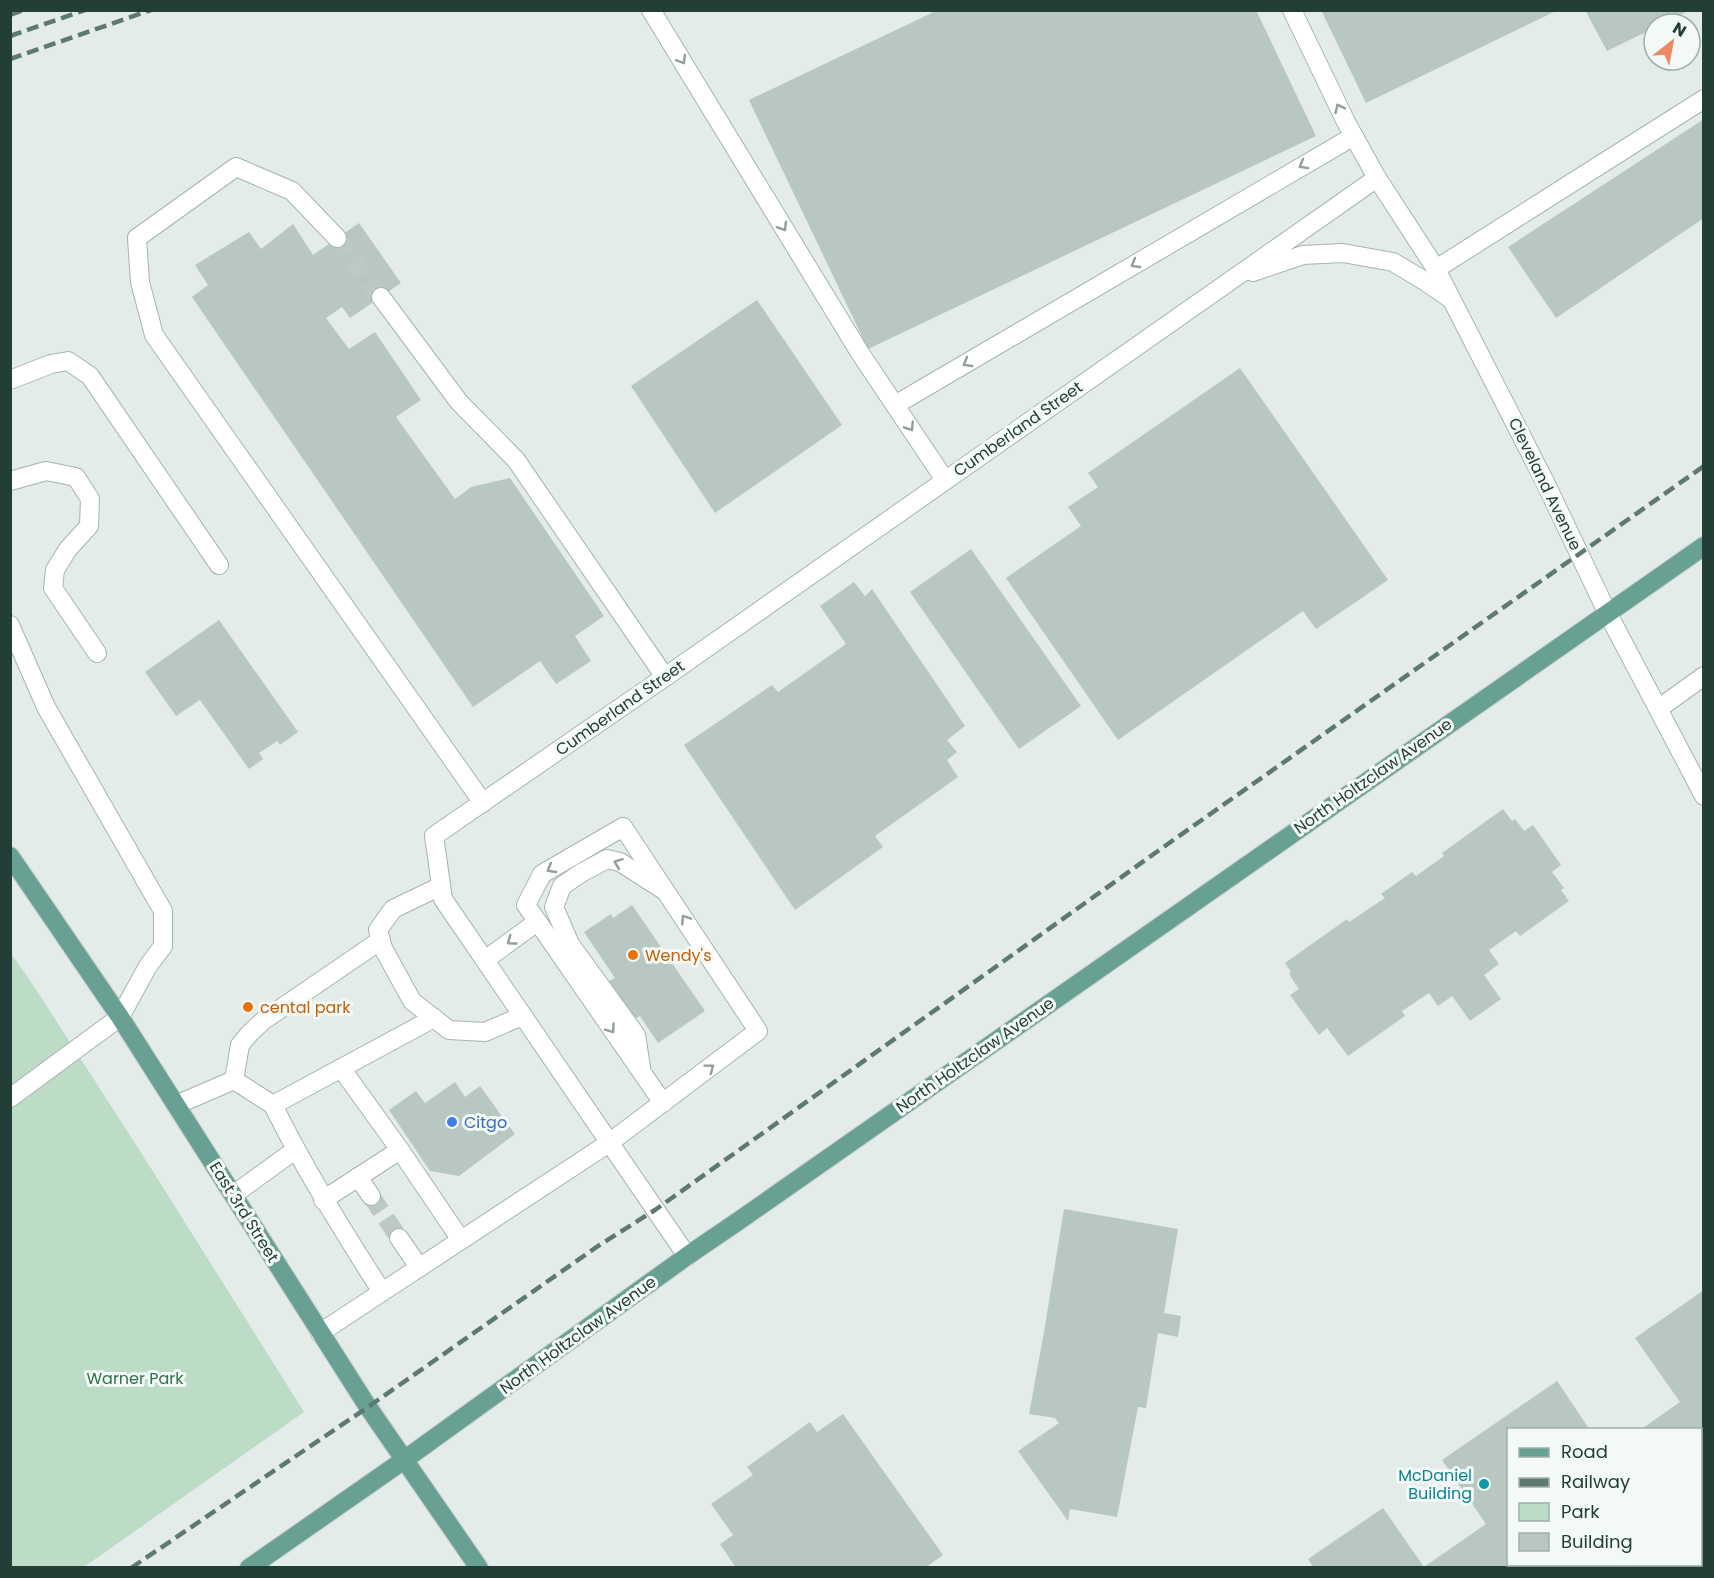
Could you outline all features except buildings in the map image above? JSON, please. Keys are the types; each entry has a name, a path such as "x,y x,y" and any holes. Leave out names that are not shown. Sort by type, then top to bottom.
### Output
{"main road":[{"name":"North Holtzclaw Avenue","path":"249,1568 405,1460 687,1256 1704,546"},
{"name":"East 3rd Street","path":"10,856 120,1017 368,1407 479,1568"}],"street":[{"path":"651,10 860,353 945,480"},
{"name":"Cleveland Avenue","path":"1292,10 1377,178 1436,269 1452,299 1544,480 1607,612 1704,796"},
{"path":"1436,269 1704,99"},
{"path":"895,405 1354,136"},
{"path":"337,238 292,191 236,167 137,238 140,282 154,334 483,802"},
{"name":"Cumberland Street","path":"687,1256 442,899 434,836 1377,178"},
{"name":"Cumberland Street","path":"1211,294 1256,271 1304,255 1343,253 1393,262 1452,299"},
{"path":"381,297 459,402 516,460 665,677"},
{"path":"10,380 51,364 68,361 90,376 219,566"},
{"path":"10,481 46,471 76,477 90,499 89,525 68,549 55,570 53,588 97,653"},
{"path":"10,625 46,707 163,911 163,946 148,966 120,1017 10,1098"},
{"path":"1658,709 1704,676"},
{"path":"320,1333 609,1143 663,1103 758,1031 623,827 542,874 525,905 663,1103"},
{"path":"642,1072 636,1035 570,944 554,907 562,886 607,859 620,862 668,893"},
{"path":"441,886 393,909 378,930 383,948 412,1000 449,1030 485,1032 522,1016"},
{"path":"485,960 537,922"},
{"path":"234,1080 240,1045 250,1033 264,1020 381,940"},
{"path":"273,1105 434,1018"},
{"path":"341,1068 461,1240"},
{"path":"176,1105 234,1080"},
{"path":"234,1080 273,1105 323,1200 382,1292"},
{"path":"232,1195 295,1150"},
{"path":"323,1200 400,1150"},
{"path":"358,1177 371,1196"},
{"path":"399,1238 419,1267"}],"green space":[{"name":"Warner Park","path":"10,952 142,1154 304,1412 84,1567 11,1567"}],"tunnel":[{"path":"337,238 381,297"},
{"path":"371,1196 399,1238"}],"railway":[{"path":"10,15 24,10"},
{"path":"10,36 85,10"},
{"path":"10,59 151,10"},
{"path":"131,1568 368,1407 598,1246 655,1210 1172,841 1704,466"}],"place":[{"name":"Wendy's","path":"633,955"},
{"name":"cental park","path":"248,1007"},
{"name":"Citgo","path":"452,1122"},
{"name":"McDaniel Building","path":"1484,1484"}]}
